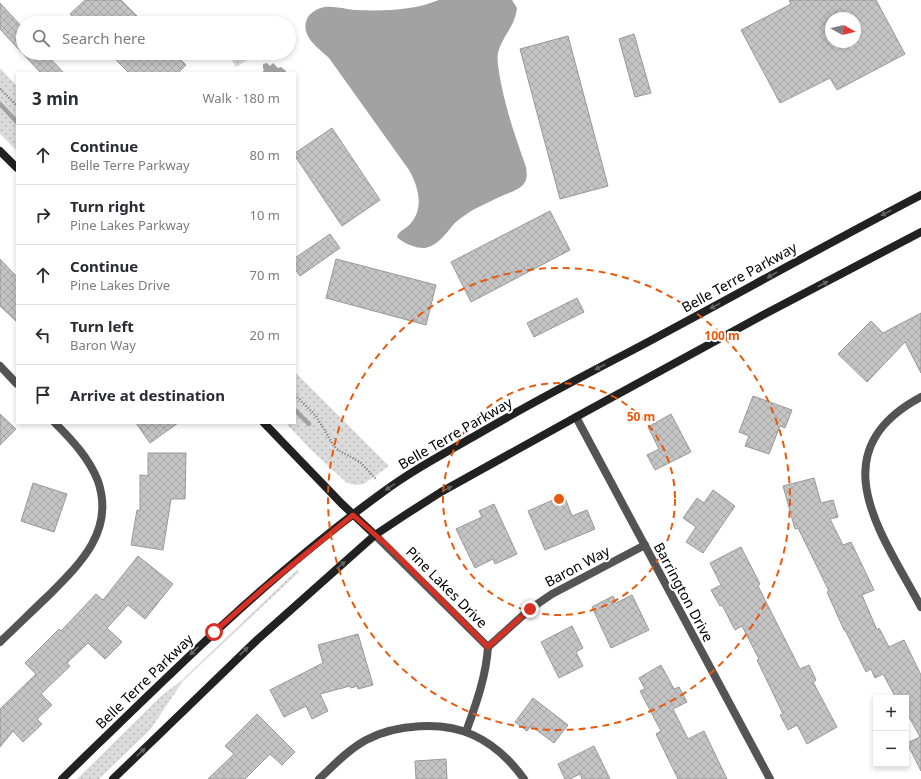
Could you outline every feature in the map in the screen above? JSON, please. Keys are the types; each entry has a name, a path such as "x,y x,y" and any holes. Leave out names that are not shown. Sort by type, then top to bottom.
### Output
{"main road":[{"path":"0,151 16,167"},
{"name":"Belle Terre Parkway","path":"62,779 214,632 275,578 379,495 430,461 493,425 750,288 826,244 921,195"},
{"path":"113,779 256,640 375,535 441,492 576,417 763,315 921,232"},
{"path":"265,424 353,515 375,535"}],"street":[{"path":"0,366 16,383"},
{"path":"921,397 899,410 879,431 870,448 867,460 866,484 867,496 875,521 921,607"},
{"name":"Barrington Drive","path":"576,417 770,779"},
{"path":"0,642 81,562 97,535 102,502 98,481 82,453 56,424"},
{"name":"Pine Lakes Drive","path":"375,535 488,647 481,688 466,732"},
{"name":"Baron Way","path":"488,647 514,622 552,594 645,546"},
{"path":"319,779 350,750 366,741 383,733 403,728 424,727 444,727 466,732 483,740 499,752 524,779"}],"path":[{"path":"0,89 16,105"},
{"path":"296,396 316,416 338,450 360,462 376,480"}],"shaded area":[{"path":"439,0 512,0 517,8 514,21 502,41 498,53 498,60 499,72 507,108 526,167 527,176 525,183 519,188 471,211 459,219 439,241 435,244 422,248 414,247 397,237 399,233 415,218 419,204 415,183 409,170 329,58 311,41 305,25 310,14 316,10 327,7 355,10 397,10 429,4"},
{"path":"232,60 248,60 236,67"},
{"path":"267,63 270,66 273,63 278,68 281,67 286,72 263,72 264,70 263,64"},
{"path":"0,68 16,85 16,150 0,134"},
{"path":"296,373 389,466 364,484 356,485 347,483 311,450 287,424 296,424"},
{"path":"297,570 299,572 183,681 150,730 99,779 77,779 160,697 182,680"}],"building":[{"path":"85,0 121,0 137,16 72,16 70,14"},
{"path":"789,0 876,0 905,54 837,90 830,78 780,103 741,30 791,4"},
{"path":"0,3 16,20 16,46 0,29"},
{"path":"634,34 651,93 635,97 619,39"},
{"path":"568,36 608,186 560,199 520,49"},
{"path":"29,60 52,60 63,72 40,72"},
{"path":"116,60 181,60 186,65 179,72 128,72"},
{"path":"332,128 380,200 342,226 296,157 296,152"},
{"path":"550,211 570,250 471,302 451,262"},
{"path":"330,234 340,248 300,276 296,270 296,257"},
{"path":"0,259 16,276 16,321 0,306"},
{"path":"336,259 436,285 426,325 326,298"},
{"path":"577,298 584,312 534,337 527,323"},
{"path":"921,313 921,373 905,342 867,382 838,354 871,321 883,333"},
{"path":"753,396 792,410 785,428 780,426 769,454 745,446 749,436 739,432"},
{"path":"0,414 16,429 0,445"},
{"path":"671,414 691,452 655,470 647,455 659,449 648,427"},
{"path":"137,424 177,424 150,443"},
{"path":"148,453 186,453 185,499 171,499 163,550 131,545 137,510 140,511 140,475 148,476"},
{"path":"814,478 821,503 833,500 838,517 830,519 843,545 851,542 874,590 862,595 877,630 879,628 889,647 904,640 921,675 921,771 909,747 909,742 920,737 909,717 909,695 894,695 883,674 875,678 871,669 866,672 844,630 827,592 829,591 798,528 795,529 783,486"},
{"path":"33,483 67,494 54,532 21,521"},
{"path":"713,490 735,506 703,553 686,542 696,527 683,518 697,498 704,503"},
{"path":"564,495 572,516 587,510 595,529 545,550 528,511"},
{"path":"494,504 517,554 495,564 493,559 475,568 456,529 482,517 479,511"},
{"path":"741,547 760,584 758,586 800,669 809,665 816,680 813,682 837,727 807,744 797,725 788,730 780,715 783,714 757,660 759,659 742,626 735,630 722,605 720,606 711,590 721,585 710,563"},
{"path":"138,556 173,584 145,619 128,605 107,628 122,642 105,659 88,643 67,663 70,666 41,694 52,705 37,719 42,724 23,742 13,731 0,747 0,709 36,674 25,663 59,629 61,631 96,594 103,600"},
{"path":"632,595 649,630 611,648 592,607 613,596 616,603"},
{"path":"572,626 583,648 576,652 583,666 559,678 541,642"},
{"path":"358,634 373,685 358,689 357,686 351,688 350,686 320,694 328,711 312,719 306,706 284,717 270,690 323,663 318,645"},
{"path":"661,665 674,689 679,687 687,702 673,709 688,739 704,731 727,779 678,779 656,734 661,731 640,691 645,689 639,678"},
{"path":"533,698 568,725 554,743 531,726 527,731 515,722"},
{"path":"257,714 295,752 282,765 270,754 245,779 208,779 234,754 225,746"},
{"path":"594,746 610,779 582,779 580,774 570,779 565,779 558,764"},
{"path":"446,759 447,779 416,779 415,761"}],"waterway":[{"path":"0,104 16,121"},
{"path":"296,411 309,424"}],"route":[{"path":"214,632 264,588 353,515 389,547 488,647 530,609"}]}
